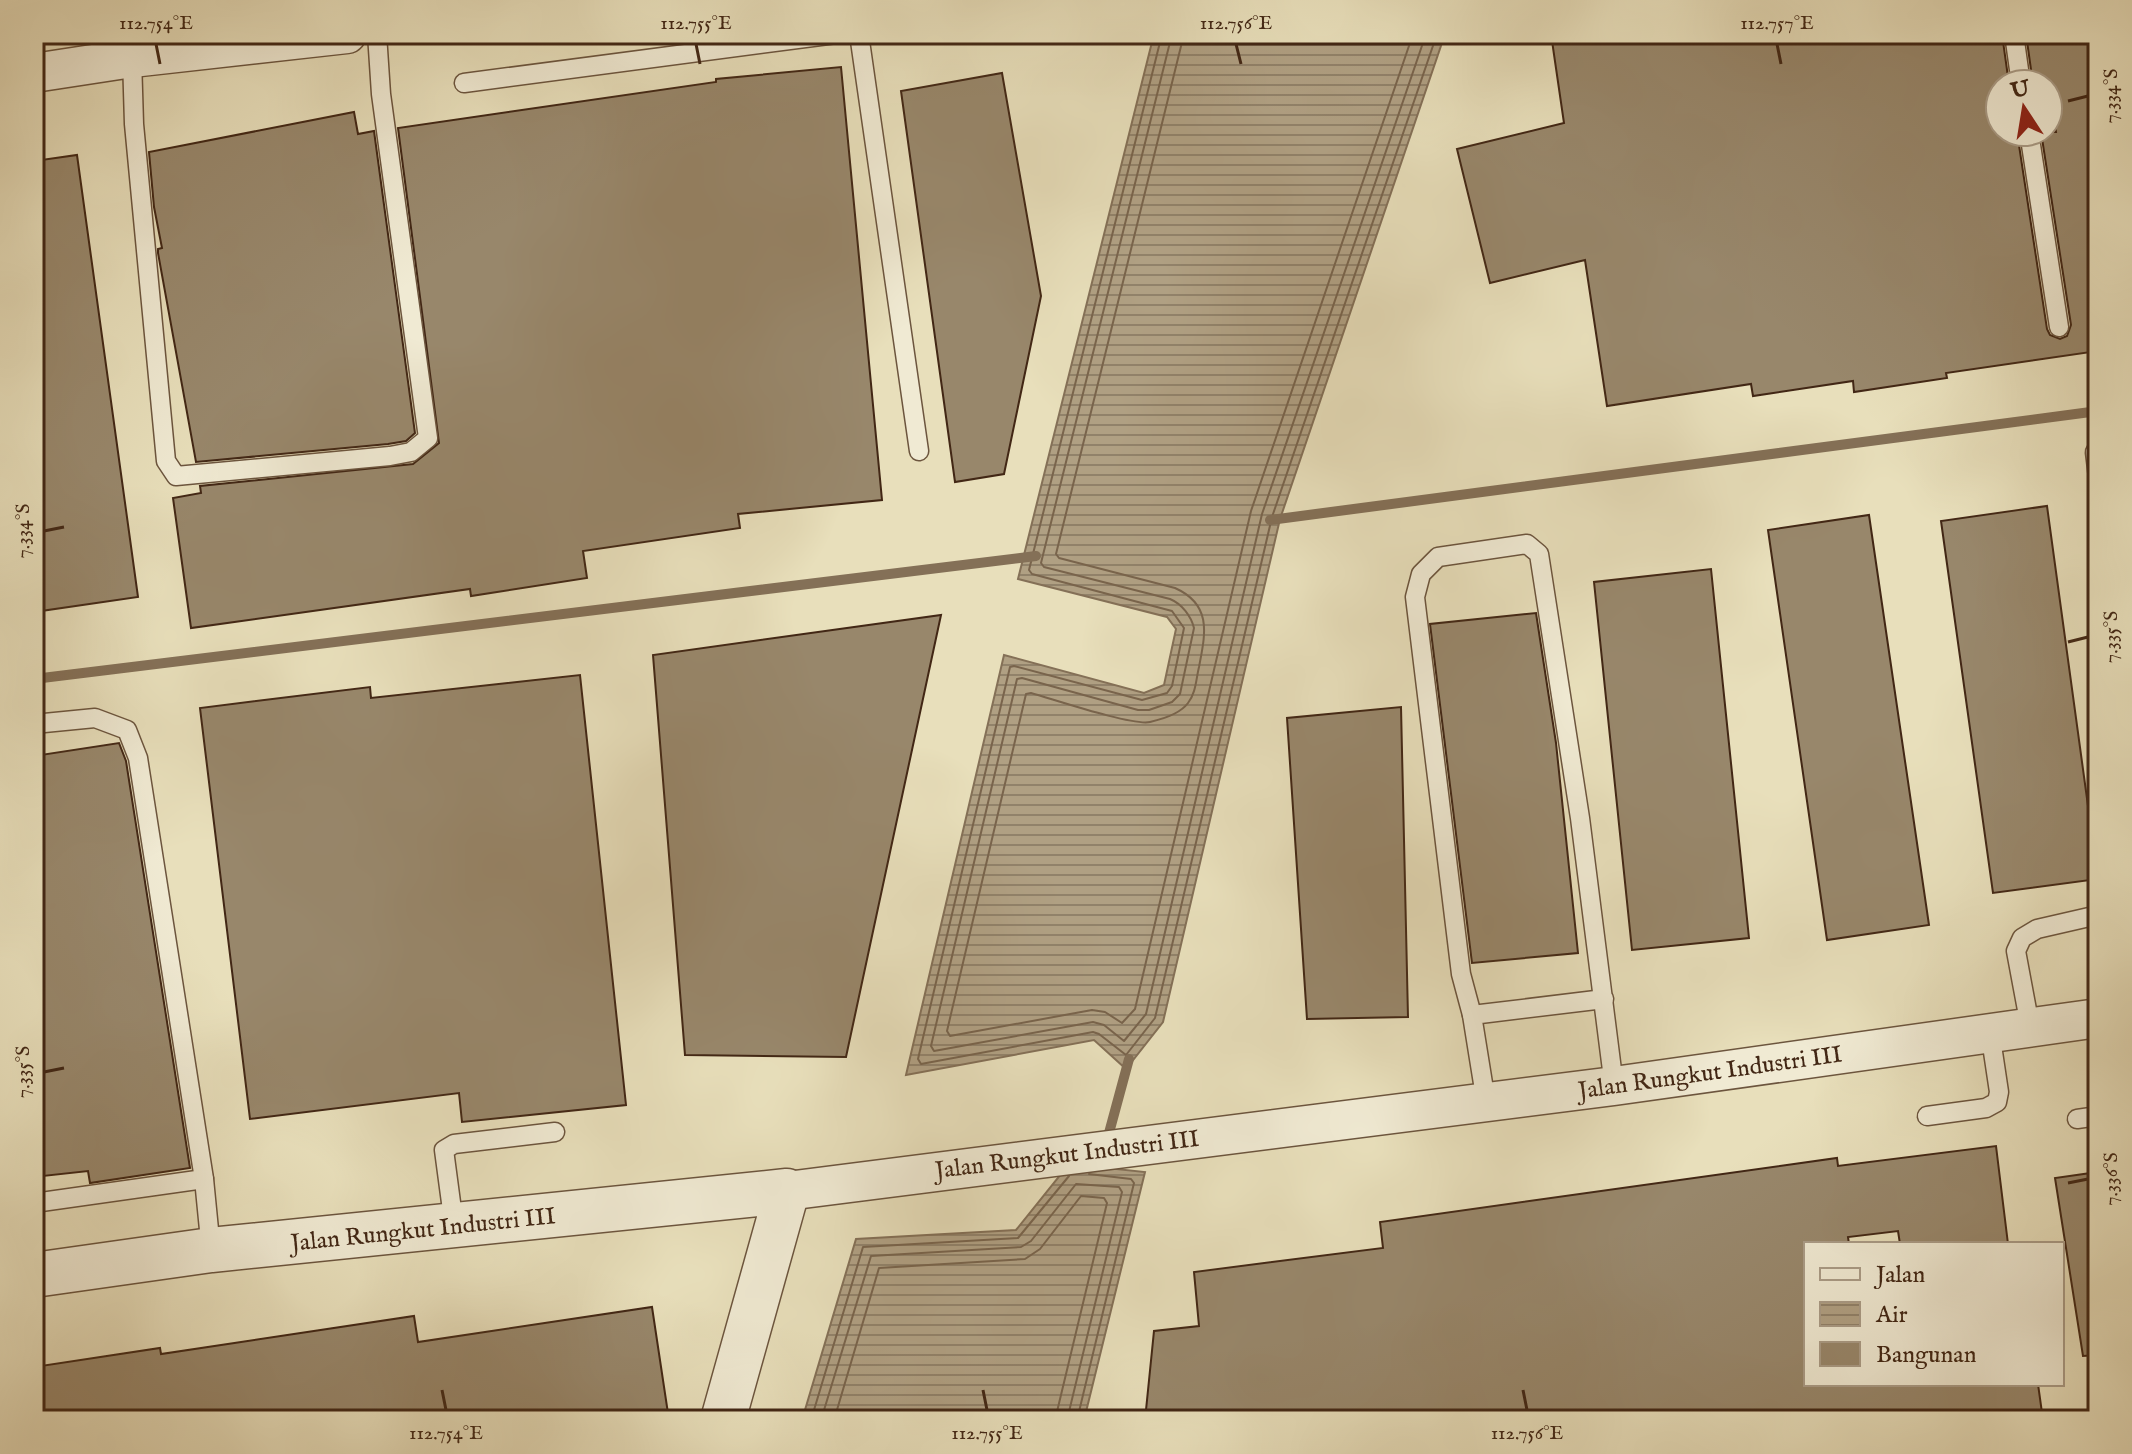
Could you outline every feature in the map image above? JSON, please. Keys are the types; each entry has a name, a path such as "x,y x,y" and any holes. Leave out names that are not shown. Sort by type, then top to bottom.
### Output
{"street":[{"path":"34,73 132,58 347,34"},
{"name":"Jalan Rungkut Industri III","path":"34,1275 211,1250 787,1191 1614,1086 2098,1018"},
{"path":"723,1420 787,1191"}],"lane":[{"path":"132,58 134,116 166,461 176,476 390,456 411,452 428,438 381,94 377,34"},
{"path":"464,83 836,34"},
{"path":"859,34 919,451"},
{"path":"2014,34 2019,68"},
{"path":"2031,148 2059,327"},
{"path":"2095,452 2098,477"},
{"path":"1486,1102 1472,1015 1461,974 1415,597 1421,574 1438,557 1489,548 1527,544 1539,554 1580,818 1614,1086"},
{"path":"34,724 95,718 127,730 138,758 204,1179 211,1250"},
{"path":"2030,1026 2016,951 2022,938 2037,929 2098,915"},
{"path":"1472,1015 1604,999"},
{"path":"1927,1116 1986,1108 1997,1102 1999,1092 1990,1032"},
{"path":"2077,1119 2098,1116"},
{"path":"454,1226 444,1150 454,1144 555,1132"},
{"path":"34,1203 204,1179"}],"water":[{"path":"1154,34 1445,34 1280,519 1163,1022 1126,1069 1094,1040 906,1075 1004,655 1144,693 1164,685 1176,629 1167,617 1018,579"},
{"path":"1069,1164 1145,1172 1084,1420 802,1420 856,1239 1016,1230"}],"building":[{"path":"1551,34 2002,34 2007,68 1984,68 1984,148 2019,148 2047,329 2050,335 2060,339 2067,336 2071,325 2043,148 2064,148 2064,68 2031,68 2026,34 2098,34 2098,351 1946,373 1947,378 1854,392 1853,381 1753,396 1751,384 1607,406 1585,260 1490,283 1457,149 1564,123"},
{"path":"841,67 882,500 738,514 740,528 583,551 587,578 471,596 470,589 191,628 173,498 201,493 200,486 413,464 439,443 398,128 716,82 716,79"},
{"path":"1002,73 1041,296 1004,474 955,482 901,91"},
{"path":"354,112 358,134 374,131 415,433 406,441 388,444 196,462 158,253 158,249 162,248 154,207 149,152"},
{"path":"77,155 138,597 34,612 34,161"},
{"path":"2047,506 2098,879 1993,893 1941,521"},
{"path":"1869,515 1929,925 1827,940 1768,530"},
{"path":"1711,569 1749,938 1632,950 1594,582"},
{"path":"1536,613 1556,743 1578,953 1472,963 1430,624"},
{"path":"941,615 846,1057 685,1055 653,655"},
{"path":"580,675 626,1105 462,1122 459,1093 250,1119 200,708 370,687 371,698"},
{"path":"1401,707 1408,1017 1307,1019 1287,718"},
{"path":"119,743 126,761 190,1168 90,1183 88,1171 34,1177 34,756"},
{"path":"1996,1146 2008,1242 1900,1242 1898,1231 1848,1237 1849,1242 1804,1242 1804,1386 2038,1386 2043,1420 1145,1420 1154,1331 1199,1326 1194,1272 1383,1248 1380,1222 1837,1158 1838,1166"},
{"path":"2098,1172 2098,1355 2083,1356 2055,1178"},
{"path":"652,1307 669,1420 34,1420 34,1367 160,1348 161,1354 414,1316 418,1342"}],"waterway":[{"path":"1270,520 2098,411"},
{"path":"34,679 1036,556"},
{"path":"1106,1144 1129,1059"}]}
